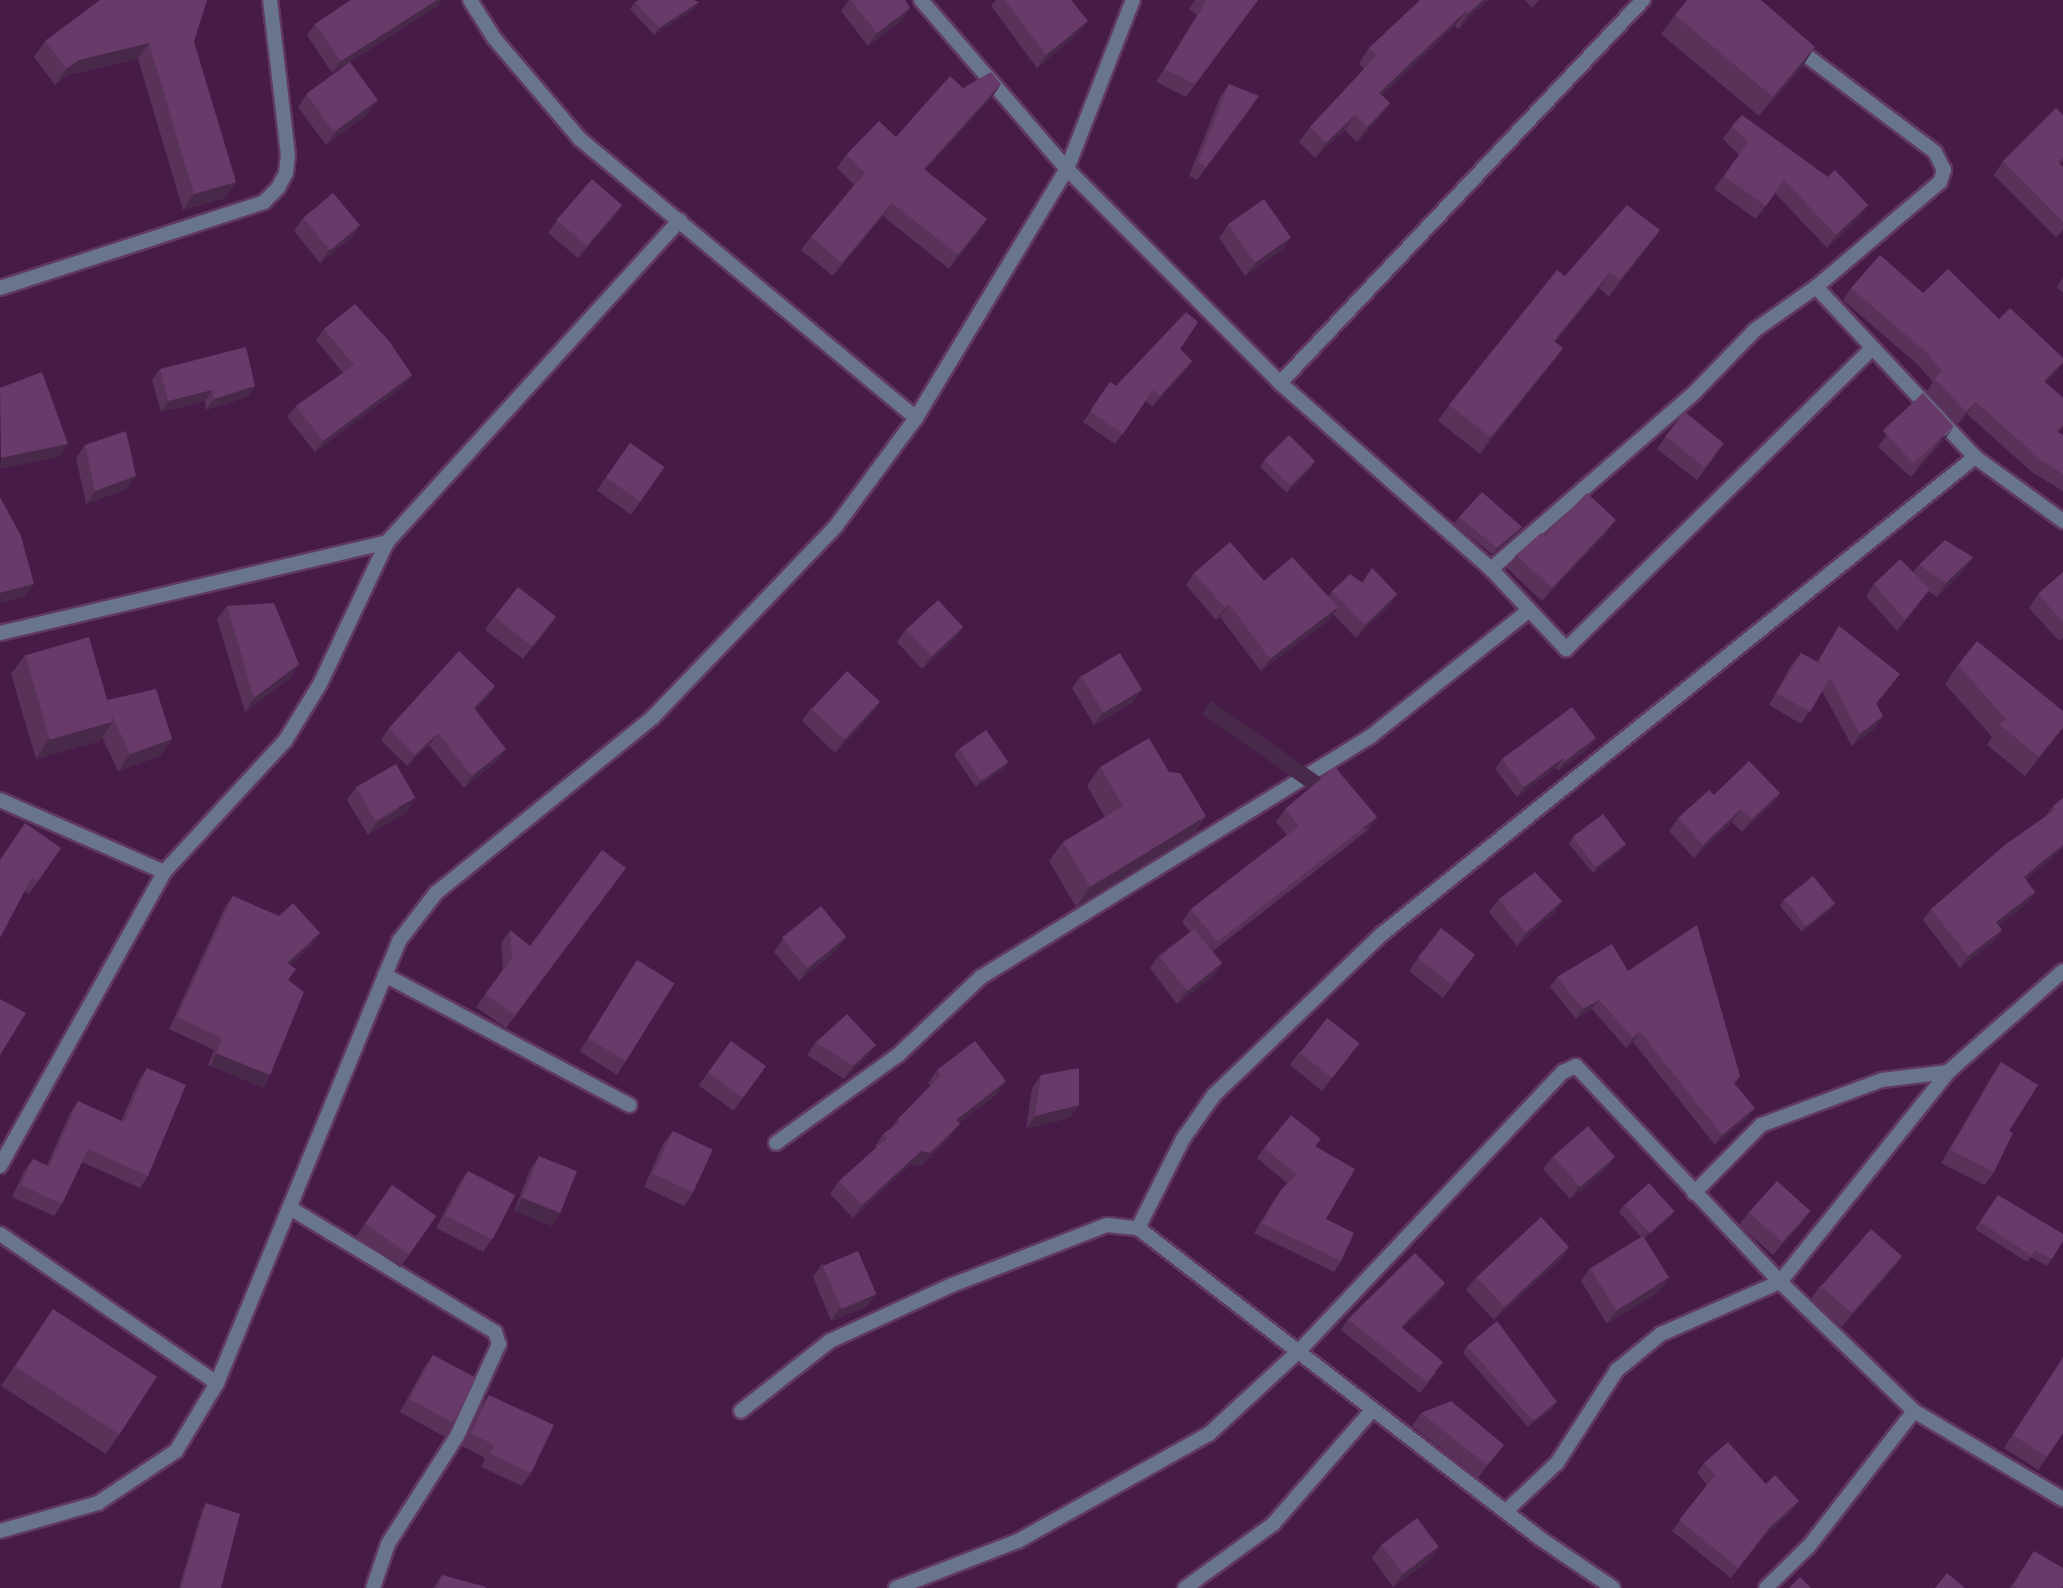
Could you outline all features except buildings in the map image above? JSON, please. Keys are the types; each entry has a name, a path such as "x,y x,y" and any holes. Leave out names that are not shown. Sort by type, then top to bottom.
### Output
{"street":[{"path":"0,288 264,202 278,188 286,173 288,155 270,0"},
{"path":"470,0 494,38 580,139 916,418"},
{"path":"921,0 1067,169 1280,383 1491,569 1566,649 1872,348"},
{"path":"0,1531 98,1503 176,1451 217,1383 399,941 436,893 653,717 836,526 916,418 1067,169 1133,0"},
{"path":"1280,383 1643,0"},
{"path":"1491,569 1693,394 1755,330 1816,286 1940,182 1944,170 1935,152 1812,63 1783,36"},
{"path":"0,1166 164,872 285,741 320,684 387,542 680,220"},
{"path":"1816,286 1975,457 2063,521"},
{"path":"1138,1228 1183,1139 1214,1095 1382,934 1975,457"},
{"path":"0,633 387,542"},
{"path":"776,1143 898,1055 981,977 1371,736 1528,611"},
{"path":"0,800 164,872"},
{"path":"1506,1511 1557,1463 1617,1370 1661,1334 1780,1282 1948,1072 2063,971"},
{"path":"385,975 630,1105"},
{"path":"896,1588 1018,1541 1197,1441 1298,1352 1569,1068 1583,1069 1694,1193 1780,1282 1914,1410 2063,1500"},
{"path":"1694,1193 1761,1125 1814,1102 1882,1080 1948,1072"},
{"path":"290,1208 495,1332 499,1344 457,1436 388,1544 373,1588"},
{"path":"741,1411 830,1341 891,1313 1107,1225 1138,1228 1506,1511 1610,1587"},
{"path":"0,1234 217,1383"},
{"path":"1185,1588 1273,1524 1373,1409"},
{"path":"1766,1588 1809,1546 1914,1410"}]}
